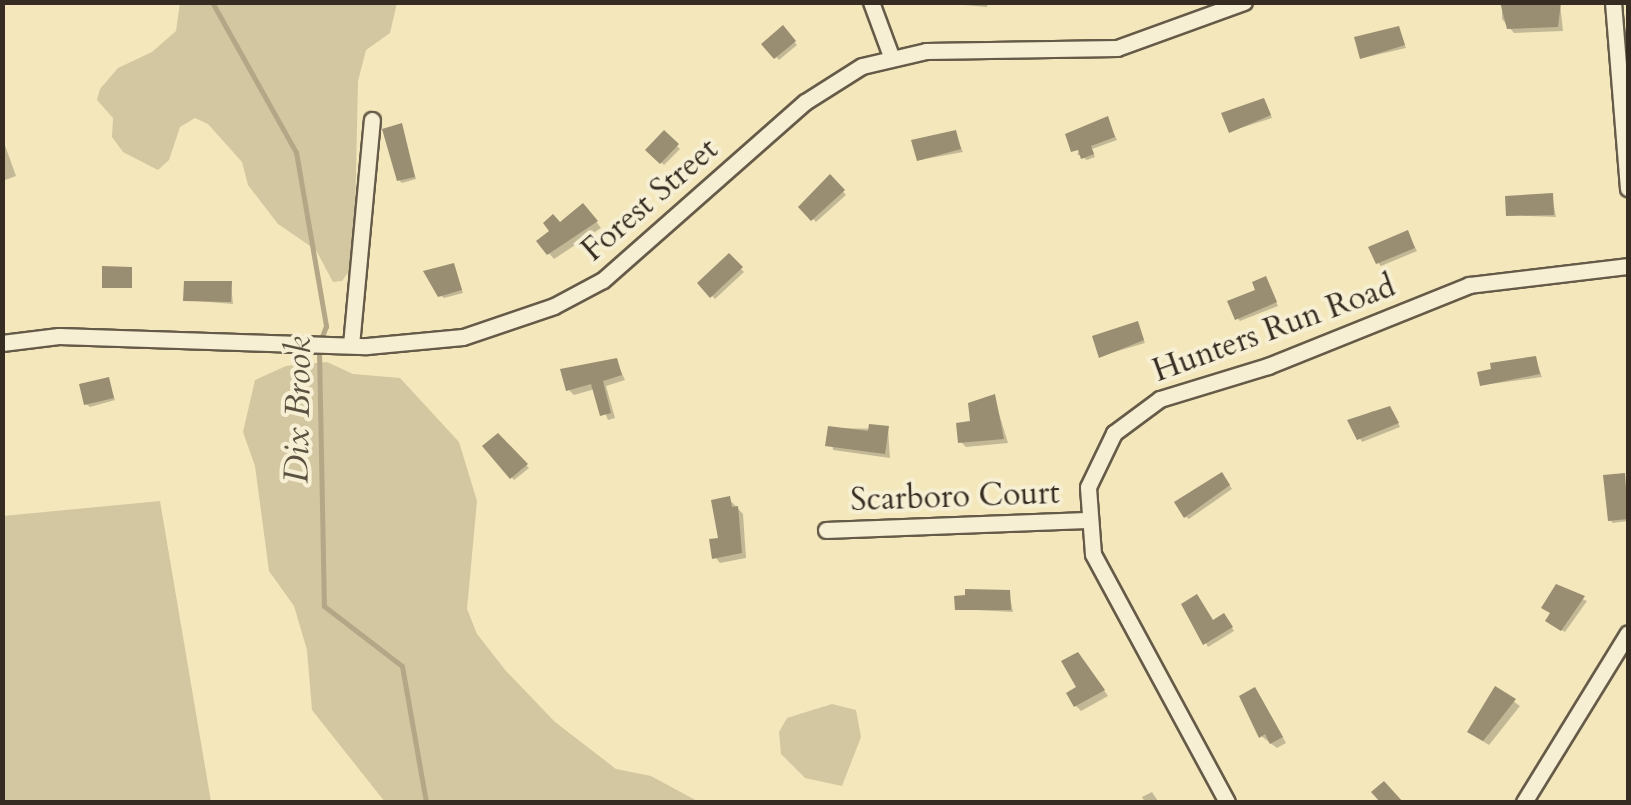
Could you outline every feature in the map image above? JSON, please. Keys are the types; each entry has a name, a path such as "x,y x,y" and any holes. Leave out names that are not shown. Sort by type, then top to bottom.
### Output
{"street":[{"path":"871,2 891,56"},
{"name":"Forest Street","path":"2,343 59,336 342,345 462,338 554,306 642,250 831,82 891,56 1117,48 1244,2"},
{"path":"1613,2 1628,188"},
{"path":"342,345 372,120"},
{"name":"Hunters Run Road","path":"1227,802 1108,587 1086,520 1088,487 1106,445 1124,423 1160,399 1268,366 1480,282 1628,266"},
{"name":"Scarboro Court","path":"826,530 1086,520"},
{"path":"1524,802 1628,633"}],"shaded area":[{"path":"180,3 397,3 390,33 366,50 358,81 354,264 342,281 333,282 316,250 278,224 248,185 242,162 208,124 195,118 180,127 169,160 158,170 123,152 112,137 113,118 97,100 100,89 118,68 152,52 176,31"},
{"path":"327,362 353,374 400,378 459,442 477,501 467,609 477,634 506,671 555,722 616,769 651,776 699,802 385,802 312,710 307,650 294,606 269,571 255,466 243,432 255,380 286,366"},
{"path":"160,501 211,802 3,802 3,516"},
{"path":"832,704 856,710 861,737 842,786 805,778 781,754 779,732 787,718"}],"building":[{"path":"1500,2 1561,2 1558,27 1507,29"},
{"path":"783,25 796,41 774,59 761,44"},
{"path":"1399,26 1405,45 1360,59 1354,37"},
{"path":"1264,98 1271,115 1229,133 1221,113"},
{"path":"1108,116 1115,137 1091,146 1094,154 1081,159 1078,150 1071,152 1065,134"},
{"path":"402,123 415,177 397,181 382,129"},
{"path":"664,130 679,144 660,164 645,150"},
{"path":"956,130 961,149 917,161 911,140"},
{"path":"830,174 845,190 811,221 798,207"},
{"path":"1553,193 1554,215 1506,216 1505,196"},
{"path":"583,203 598,221 547,255 536,241 549,231 543,223 553,214 560,222"},
{"path":"1408,230 1415,248 1376,264 1368,247"},
{"path":"729,253 743,267 710,298 697,283"},
{"path":"454,263 462,290 438,297 423,271"},
{"path":"102,266 132,267 132,288 102,288"},
{"path":"1266,276 1277,302 1235,320 1227,301 1255,290 1252,282"},
{"path":"184,281 232,281 231,302 183,301"},
{"path":"1138,321 1144,340 1099,358 1092,336"},
{"path":"1536,356 1540,374 1480,386 1477,372 1491,369 1490,363"},
{"path":"617,358 622,375 603,381 611,413 600,416 591,384 566,391 560,369"},
{"path":"109,377 114,398 84,405 79,384"},
{"path":"995,394 1004,439 958,443 956,423 970,421 968,403"},
{"path":"1390,406 1399,423 1357,440 1347,420"},
{"path":"869,424 889,426 885,454 825,446 828,426 868,431"},
{"path":"498,433 528,464 510,479 482,446"},
{"path":"1222,472 1230,485 1184,518 1174,502"},
{"path":"1625,473 1628,519 1608,521 1603,475"},
{"path":"730,496 732,507 738,506 742,553 712,559 709,539 718,538 711,500"},
{"path":"1556,584 1585,596 1561,631 1545,621 1550,613 1541,608"},
{"path":"965,589 1010,590 1011,610 955,610 954,596 965,595"},
{"path":"1197,594 1213,620 1224,613 1233,627 1203,645 1181,604"},
{"path":"1078,652 1105,690 1074,707 1066,693 1076,687 1061,661"},
{"path":"1495,686 1516,699 1483,741 1467,732"},
{"path":"1255,687 1283,737 1270,744 1265,734 1259,738 1239,696"},
{"path":"1384,781 1403,802 1380,802 1371,792"}],"waterway":[{"name":"Dix Brook","path":"212,2 296,152 326,326 321,339"},
{"name":"Dix Brook","path":"319,350 324,606 402,666 426,802"}]}
